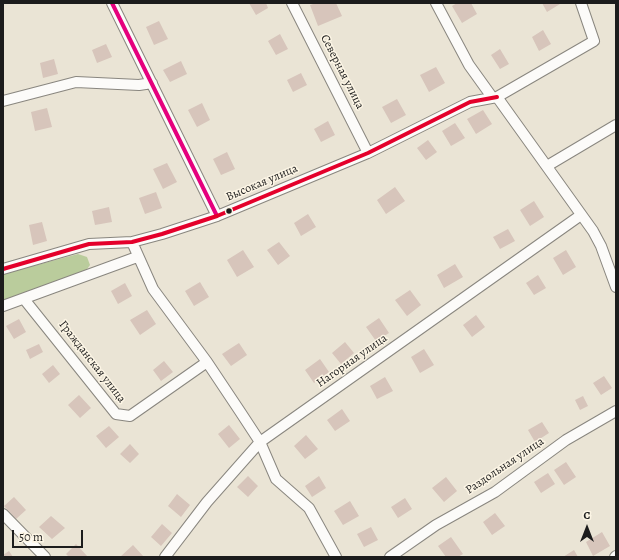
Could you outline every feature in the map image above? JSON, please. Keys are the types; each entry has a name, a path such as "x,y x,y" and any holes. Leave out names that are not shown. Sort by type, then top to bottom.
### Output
{"street":[{"path":"112,3 217,216"},
{"name":"Северная улица","path":"292,3 368,153"},
{"path":"436,3 470,65 547,166 601,246 616,287"},
{"name":"Высокая улица","path":"3,268 89,244 132,242 217,216 368,153 470,102 494,97 594,41 581,3"},
{"path":"3,102 76,82 139,85 152,83"},
{"path":"547,166 616,125"},
{"name":"Нагорная улица","path":"165,557 207,502 260,442 581,215"},
{"path":"132,242 137,257 153,289 207,362 260,442 276,479 309,508 336,557"},
{"path":"3,306 137,257"},
{"name":"Гражданская улица","path":"24,299 116,414 130,416 207,362"},
{"name":"Раздольная улица","path":"390,557 436,525 495,492 566,440 616,411"},
{"path":"3,514 45,557"}],"green space":[{"path":"78,254 87,257 90,265 80,279 3,301 3,274"}],"building":[{"path":"249,3 266,3 268,8 256,15"},
{"path":"316,3 336,3 342,16 318,26 310,5"},
{"path":"457,3 471,3 477,14 462,23 452,6"},
{"path":"542,3 559,3 560,4 547,12"},
{"path":"159,21 168,39 154,45 146,27"},
{"path":"543,30 551,44 539,51 532,37"},
{"path":"280,34 288,49 276,55 268,41"},
{"path":"106,44 112,57 97,63 92,50"},
{"path":"500,49 509,64 500,69 491,55"},
{"path":"54,59 58,74 43,78 40,63"},
{"path":"181,61 187,74 170,82 163,70"},
{"path":"436,67 445,83 429,92 420,75"},
{"path":"301,73 307,85 293,92 287,80"},
{"path":"397,99 406,115 391,123 382,107"},
{"path":"202,103 210,120 197,127 188,110"},
{"path":"47,108 52,127 35,131 31,112"},
{"path":"483,110 492,124 476,134 467,119"},
{"path":"328,121 335,135 321,142 314,129"},
{"path":"455,123 465,138 451,146 442,131"},
{"path":"428,140 437,152 426,160 417,148"},
{"path":"227,152 235,169 221,175 213,159"},
{"path":"167,163 177,182 163,189 153,169"},
{"path":"395,187 405,201 386,214 377,200"},
{"path":"156,192 162,208 145,214 139,198"},
{"path":"534,201 544,217 530,226 520,210"},
{"path":"109,207 112,222 95,225 92,211"},
{"path":"308,214 316,227 301,236 294,223"},
{"path":"42,222 47,241 33,245 29,225"},
{"path":"508,229 515,241 500,249 493,237"},
{"path":"279,242 290,256 278,265 267,250"},
{"path":"243,250 254,267 237,277 227,260"},
{"path":"566,250 576,267 563,275 553,258"},
{"path":"455,264 463,277 444,288 437,275"},
{"path":"538,275 546,288 534,295 526,283"},
{"path":"200,282 209,297 194,306 185,291"},
{"path":"125,283 132,296 118,304 111,291"},
{"path":"410,290 421,305 407,316 395,300"},
{"path":"147,310 156,324 140,335 130,320"},
{"path":"476,315 485,327 472,337 463,325"},
{"path":"379,318 389,333 376,341 366,327"},
{"path":"19,319 26,332 14,339 6,326"},
{"path":"345,342 354,353 341,364 332,353"},
{"path":"239,343 247,355 231,366 222,354"},
{"path":"39,344 43,352 30,359 26,350"},
{"path":"424,349 434,365 420,373 411,357"},
{"path":"320,359 329,372 314,383 305,370"},
{"path":"164,361 173,372 161,381 153,370"},
{"path":"53,365 60,374 49,383 42,374"},
{"path":"604,376 612,388 601,395 593,383"},
{"path":"385,377 393,391 377,399 370,386"},
{"path":"79,395 91,408 80,418 68,405"},
{"path":"583,396 588,406 580,410 575,400"},
{"path":"342,409 350,421 335,431 327,420"},
{"path":"542,422 549,433 535,442 528,430"},
{"path":"229,425 240,439 229,448 218,434"},
{"path":"109,426 119,437 106,448 96,436"},
{"path":"306,435 318,449 305,459 294,446"},
{"path":"130,444 139,454 130,463 120,454"},
{"path":"566,462 576,477 564,485 554,470"},
{"path":"548,473 555,484 541,493 534,482"},
{"path":"248,476 258,486 248,497 237,487"},
{"path":"319,476 326,488 312,497 305,486"},
{"path":"446,477 457,491 444,502 432,488"},
{"path":"177,494 190,505 181,517 168,506"},
{"path":"14,497 26,510 16,519 4,506"},
{"path":"405,498 412,509 398,518 391,507"},
{"path":"350,501 359,516 343,525 334,511"},
{"path":"495,513 505,526 492,535 483,522"},
{"path":"51,516 65,528 52,539 39,527"},
{"path":"162,524 172,533 161,546 151,537"},
{"path":"371,527 378,540 364,547 357,534"},
{"path":"602,532 610,546 593,556 586,542"},
{"path":"451,537 463,554 458,557 446,557 438,546"},
{"path":"76,544 88,557 69,557 66,554"},
{"path":"133,545 144,557 120,557"},
{"path":"574,550 578,557 563,557"},
{"path":"9,551 13,557 3,557 3,555"}],"transit line":[{"path":"112,3 217,216"},
{"path":"3,269 89,244 132,242 217,216 368,153 470,102 497,97"}]}
